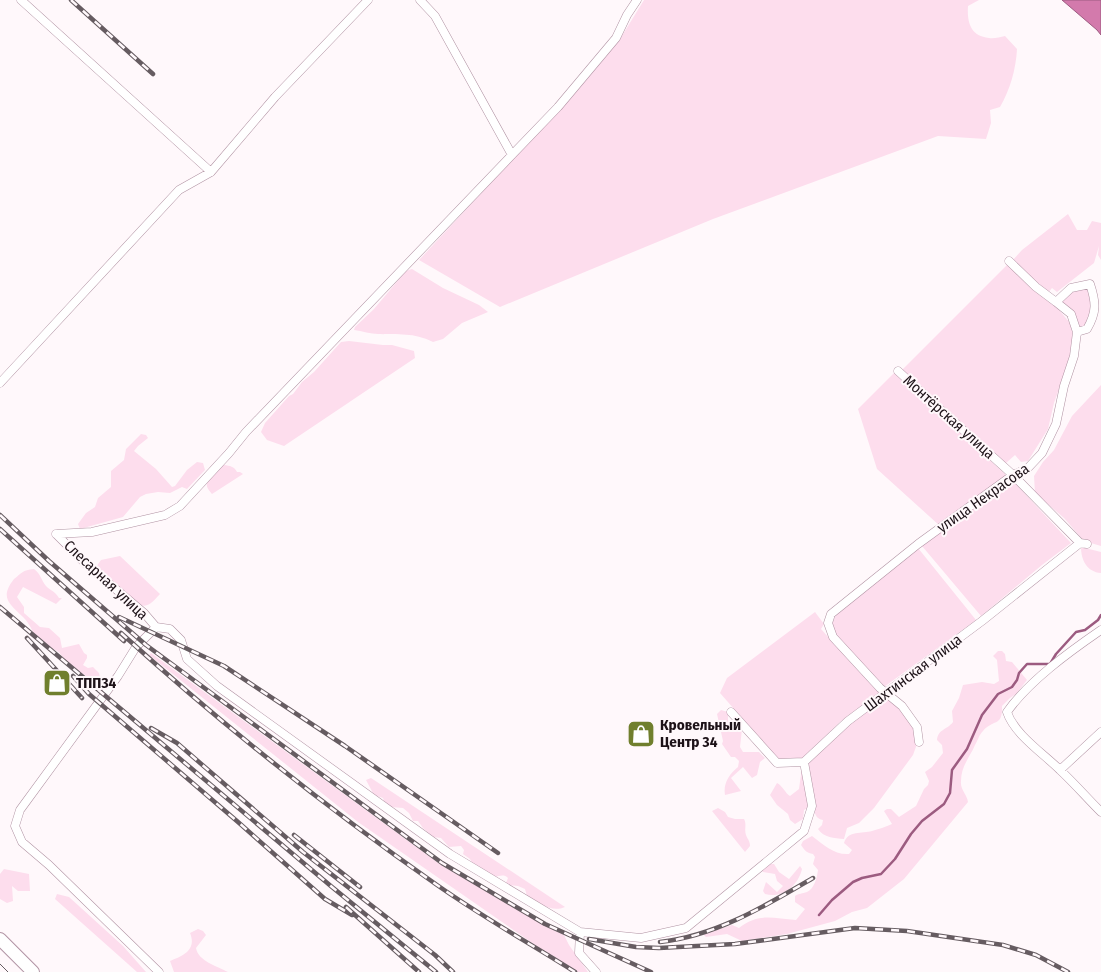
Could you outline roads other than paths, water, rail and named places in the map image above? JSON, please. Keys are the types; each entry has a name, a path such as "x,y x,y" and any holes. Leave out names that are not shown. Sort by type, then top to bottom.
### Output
{"main road":[{"path":"0,939 33,972"}],"street":[{"path":"21,0 211,172"},
{"path":"0,383 179,190 211,172 275,97 368,0"},
{"path":"420,0 435,16 512,155 558,107 616,38 637,0"},
{"name":"Слесарная улица","path":"512,155 246,432 180,506 165,515 92,532 56,534 86,564 144,613 156,628 170,629 181,640 188,659 217,686 450,854 580,932"},
{"path":"1009,261 1036,287 1071,314 1077,332 1087,329 1094,317 1095,298 1090,284 1071,288 1056,302"},
{"name":"улица Некрасова","path":"886,694 833,637 828,623 831,614 918,544 1013,475 1027,469 1042,453 1056,424 1064,386 1074,356 1077,332"},
{"name":"Монтёрская улица","path":"898,371 1013,475 1083,544"},
{"name":"Шахтинская улица","path":"804,762 848,721 982,622 1083,544"},
{"path":"156,628 136,647 102,699 20,810 15,826 22,842 56,872 159,972"},
{"path":"1101,630 1077,646 1018,697 1007,712 1010,720 1020,733 1101,812"},
{"path":"886,694 902,706 917,727 919,742"},
{"path":"596,972 580,953 580,932 641,938 686,928 804,831 812,806 804,762 777,762 731,712"},
{"path":"1060,770 1101,732"}],"waterway":[{"path":"819,915 832,900 853,882 881,874 895,859 922,821 944,804 950,793 952,770 967,749 982,715 998,694 1012,687 1019,673 1027,664 1050,664 1056,654 1076,632 1085,630 1098,620 1101,615"}],"tram line":[{"path":"0,964 8,972"}],"railway":[{"path":"71,0 153,74"},
{"path":"0,515 49,561 146,645 442,863 545,924 651,972"},
{"path":"0,529 124,641"},
{"path":"0,607 332,887 436,972"},
{"path":"119,617 224,666 345,746 498,853"},
{"path":"121,633 235,732 355,826 488,919 575,972"},
{"path":"27,638 82,698"},
{"path":"73,676 89,694 325,899 352,915"},
{"path":"151,728 177,743 303,852 435,955 453,972"},
{"path":"294,835 360,887"},
{"path":"660,942 681,939 720,926 758,909 813,878"},
{"path":"346,907 419,972"},
{"path":"589,939 636,947 659,948 735,944 855,928 907,931 1003,945 1036,955 1068,972"}],"place":[{"name":"ТПП34","path":"57,683"},
{"name":"Кровельный Центр 34","path":"641,734"}]}
